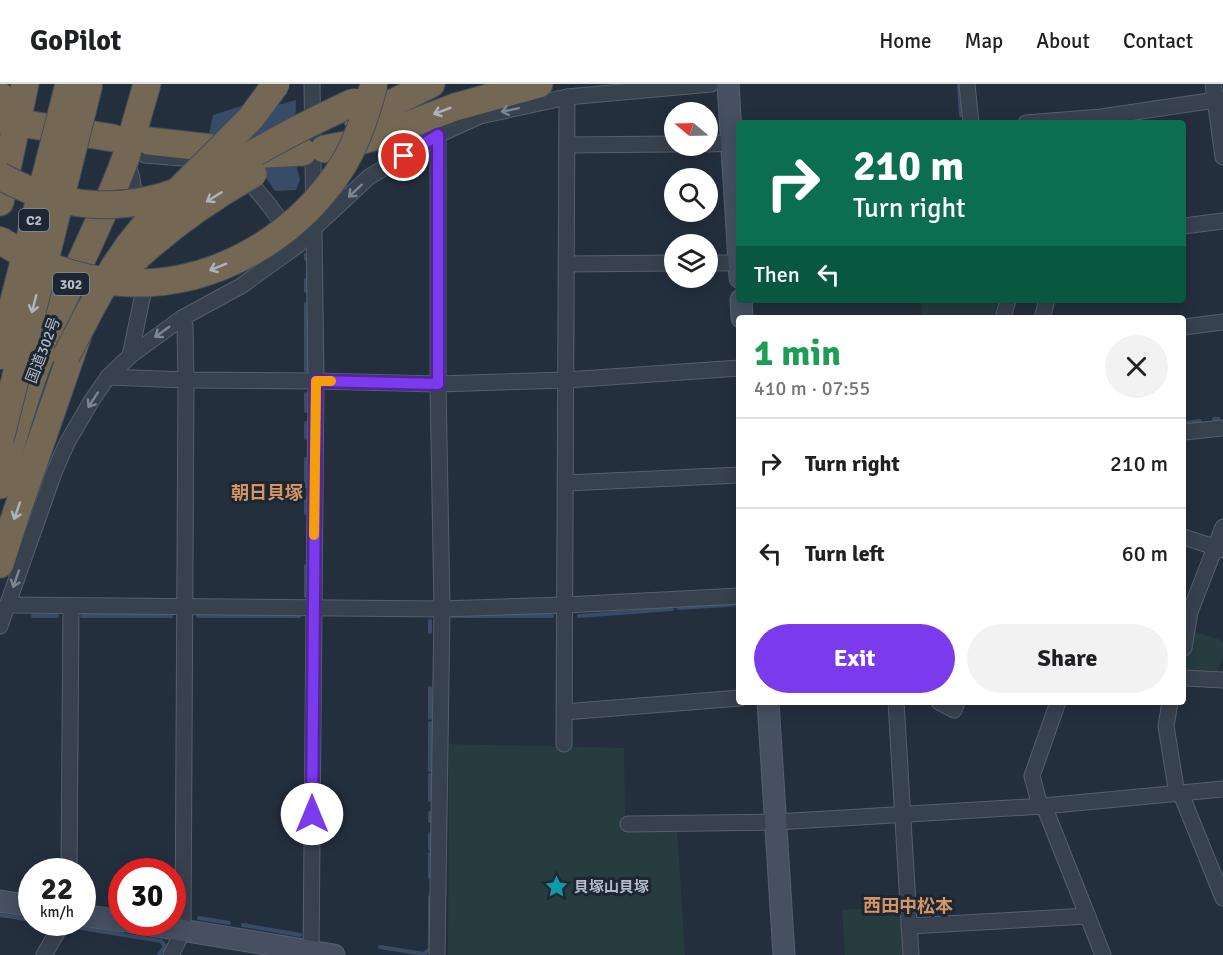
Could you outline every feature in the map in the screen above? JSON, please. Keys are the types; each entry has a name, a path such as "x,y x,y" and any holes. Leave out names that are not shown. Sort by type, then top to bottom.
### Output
{"highway":[{"path":"0,202 25,84"},
{"name":"C2","path":"0,356 69,84"},
{"name":"C2","path":"0,440 89,84"},
{"name":"国道302号","path":"0,485 33,373 51,327 110,199 129,148 147,84"},
{"path":"0,501 36,415 114,267 129,245 159,210 251,118 276,84"},
{"path":"0,240 33,259 57,269 110,282 159,282 186,278 213,270 270,241 315,201 343,165 357,138 374,84"},
{"path":"0,176 22,188 68,202 110,206 131,204 182,190 354,102 408,84"},
{"path":"90,310 136,258 209,199 288,155 431,84"},
{"path":"32,131 129,148 266,154 314,150 346,145 387,133 454,107 539,84"},
{"path":"0,96 2,105 0,120"},
{"path":"0,564 76,342 129,148"}],"street":[{"path":"311,953 316,381 312,84"},
{"path":"0,626 55,470 67,443 108,377 130,356 182,318 241,286 298,245 369,177 438,135 480,116 567,97 711,84"},
{"path":"718,144 736,143 728,84"},
{"path":"967,84 971,120"},
{"path":"1213,84 1219,99 1223,157"},
{"path":"564,744 567,97"},
{"path":"1100,120 1219,99"},
{"path":"437,955 442,609 438,384 438,135"},
{"path":"567,145 664,144"},
{"path":"130,356 143,294 144,268 129,148 201,159 239,170 269,205 298,245"},
{"path":"1186,226 1223,221"},
{"path":"567,264 664,263"},
{"path":"718,265 736,268"},
{"path":"182,318 185,326 186,380 183,858"},
{"path":"1186,327 1223,322"},
{"path":"108,377 438,384 566,380 736,368"},
{"path":"1186,432 1223,428"},
{"path":"566,483 736,475"},
{"path":"1186,636 1190,612 1219,548 1223,526"},
{"path":"1186,538 1219,548"},
{"path":"7,605 442,609 736,596"},
{"path":"69,858 71,606"},
{"path":"1186,678 1223,680"},
{"path":"564,712 736,698"},
{"path":"768,705 784,955"},
{"path":"896,705 911,955"},
{"path":"1057,705 1032,776 1042,806 1104,955"},
{"path":"1170,705 1166,726 1179,794 1223,898"},
{"path":"628,824 776,822 1042,806 1223,789"},
{"path":"0,901 18,904"},
{"path":"909,926 1088,916"},
{"path":"186,932 334,955"},
{"path":"44,955 55,936"},
{"path":"171,955 180,936"}],"green space":[{"path":"921,303 997,303 994,315 922,315"},
{"path":"1190,630 1223,641 1223,655 1215,678 1186,676 1186,650"},
{"path":"449,744 624,748 625,830 677,830 685,955 448,955"},
{"path":"900,906 903,955 845,955 842,910"}],"water":[{"path":"296,100 295,130 266,147 208,139 213,115 254,102 248,113"},
{"path":"295,160 300,180 296,190 275,191 260,169"}],"waterway":[{"path":"959,85 961,115"},
{"path":"306,280 306,291"},
{"path":"306,304 306,370"},
{"path":"306,394 306,411"},
{"path":"1186,423 1200,421"},
{"path":"306,423 306,438"},
{"path":"306,459 306,486"},
{"path":"306,498 306,513"},
{"path":"306,566 306,596"},
{"path":"679,608 736,604"},
{"path":"579,616 672,609"},
{"path":"33,616 57,616"},
{"path":"82,616 171,616"},
{"path":"198,616 299,616"},
{"path":"452,616 552,616"},
{"path":"430,621 430,632"},
{"path":"430,688 430,718"},
{"path":"430,723 430,770"},
{"path":"430,775 430,800"},
{"path":"430,813 430,821"},
{"path":"430,834 430,849"},
{"path":"430,854 430,877"},
{"path":"380,947 424,954 430,949 430,897"},
{"path":"0,915 18,918"},
{"path":"199,918 229,923"},
{"path":"243,925 300,935"},
{"path":"96,930 161,941 165,946 159,955"}],"slow traffic":[{"path":"314,535 316,381 331,381"}],"place":[{"name":"貝塚山貝塚","path":"556,887"}],"district":[{"name":"朝日貝塚","path":"267,493"},
{"name":"西田中松本","path":"908,906"}],"route":[{"path":"312,814 316,381 438,384 438,135 404,156"}]}
